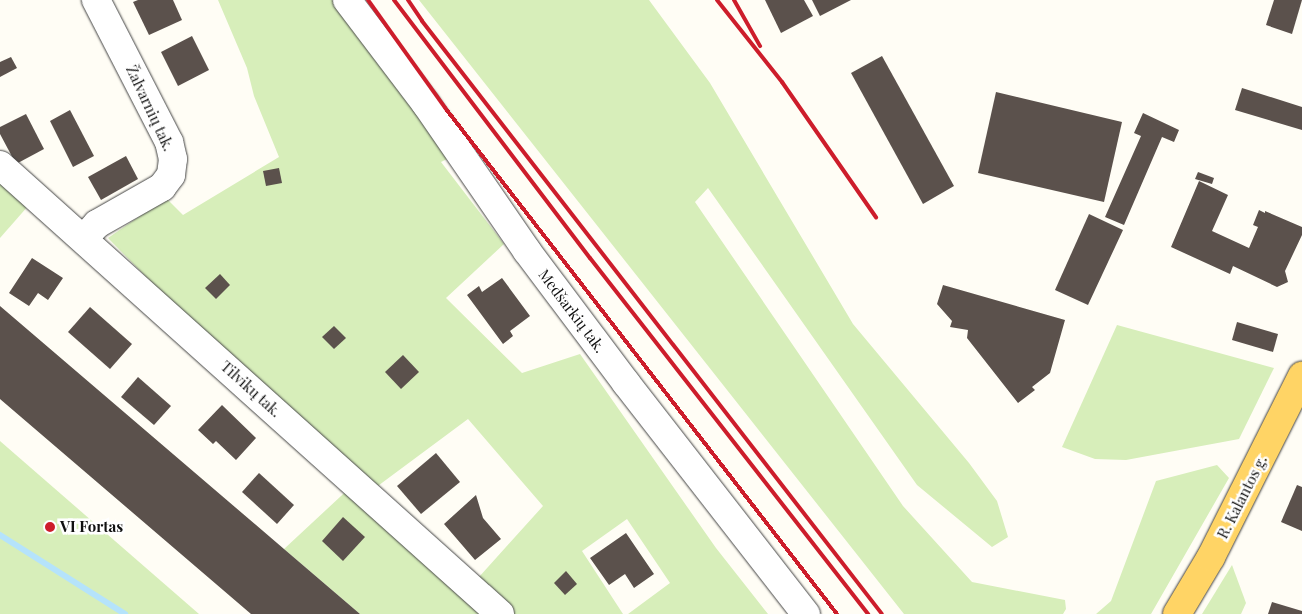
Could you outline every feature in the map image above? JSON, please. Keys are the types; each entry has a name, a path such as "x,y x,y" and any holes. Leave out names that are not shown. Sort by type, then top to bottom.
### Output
{"main road":[{"name":"R. Kalantos g.","path":"1177,614 1211,557 1302,376"}],"street":[{"name":"Žalvarnių tak.","path":"84,238 97,224 162,187 171,175 173,159 169,142 96,0"},
{"name":"Medšarkių tak.","path":"347,0 426,104 527,251 626,383 806,614"},
{"name":"Tilvikų tak.","path":"0,165 84,238 500,614"}],"green space":[{"path":"218,0 333,0 455,155 441,162 504,244 446,298 522,373 580,354 716,548 768,614 628,614 670,583 627,519 582,551 623,614 360,614 284,549 355,483 295,429 108,238 166,198 183,215 279,157 254,96 247,68","holes":["468,419 543,506 470,587 367,494"]},
{"path":"419,0 649,0 710,83 853,324 969,463 997,501 1008,537 992,547 917,485 708,188 695,202 903,506 972,582 1065,600 1066,609 1063,614 904,614"},
{"path":"0,165 36,197 0,238"},
{"path":"1117,325 1274,368 1239,439 1126,460 1095,459 1062,447"},
{"name":"VI Fortas","path":"0,441 199,614 0,614"},
{"path":"1217,465 1229,478 1151,614 1096,614 1111,601 1156,481"},
{"path":"1232,565 1246,603 1241,614 1202,614"}],"building":[{"path":"138,0 173,0 182,20 149,35 133,2"},
{"path":"765,0 804,0 813,16 781,33"},
{"path":"812,0 851,0 820,16"},
{"path":"1274,0 1302,0 1292,34 1266,25"},
{"path":"192,36 209,70 178,86 161,52"},
{"path":"882,56 954,186 923,204 851,73"},
{"path":"11,57 17,68 0,77 0,62"},
{"path":"1242,88 1302,107 1302,130 1235,110"},
{"path":"996,92 1122,122 1104,202 978,173"},
{"path":"70,110 94,156 73,167 50,121"},
{"path":"1143,113 1179,130 1174,142 1162,137 1124,225 1105,217 1141,136 1134,133"},
{"path":"26,114 44,149 16,164 0,134 0,127"},
{"path":"126,156 138,179 101,200 88,177"},
{"path":"279,168 282,183 266,186 263,171"},
{"path":"1198,172 1214,178 1212,184 1195,179"},
{"path":"1199,181 1228,195 1212,231 1249,248 1258,227 1253,225 1259,210 1302,227 1302,235 1285,271 1288,282 1277,287 1233,266 1230,274 1171,247"},
{"path":"1089,214 1123,230 1088,305 1055,290"},
{"path":"32,258 63,278 48,300 38,293 29,306 9,293"},
{"path":"220,274 230,285 216,299 205,288"},
{"path":"502,278 530,316 510,331 513,336 503,344 467,295 479,286 482,292"},
{"path":"943,285 1065,320 1050,373 1032,387 1035,390 1018,403 967,338 968,330 950,327 952,321 937,304"},
{"path":"0,306 360,614 251,614 0,399"},
{"path":"90,307 132,344 110,369 68,332"},
{"path":"1237,322 1278,334 1273,352 1232,340"},
{"path":"334,326 346,338 334,349 322,337"},
{"path":"403,355 419,372 401,389 385,372"},
{"path":"138,377 171,406 154,425 121,397"},
{"path":"222,405 256,438 236,460 216,441 213,444 198,430"},
{"path":"436,453 460,482 421,514 397,486"},
{"path":"259,473 294,505 277,524 242,492"},
{"path":"1297,485 1302,487 1302,531 1281,522"},
{"path":"476,495 483,518 501,539 475,560 444,524"},
{"path":"343,517 365,537 343,561 322,541"},
{"path":"626,533 654,574 634,588 625,574 609,585 590,558"},
{"path":"566,571 577,584 565,595 554,583"},
{"path":"1272,602 1302,611 1302,614 1268,614"}],"waterway":[{"path":"0,535 125,614"}],"railway":[{"path":"368,0 446,109 837,614"},
{"path":"394,0 590,258 868,614"},
{"path":"408,0 422,21 882,614"},
{"path":"717,0 782,82 876,217"},
{"path":"734,0 760,46"}],"place":[{"name":"VI Fortas","path":"50,527"}]}
